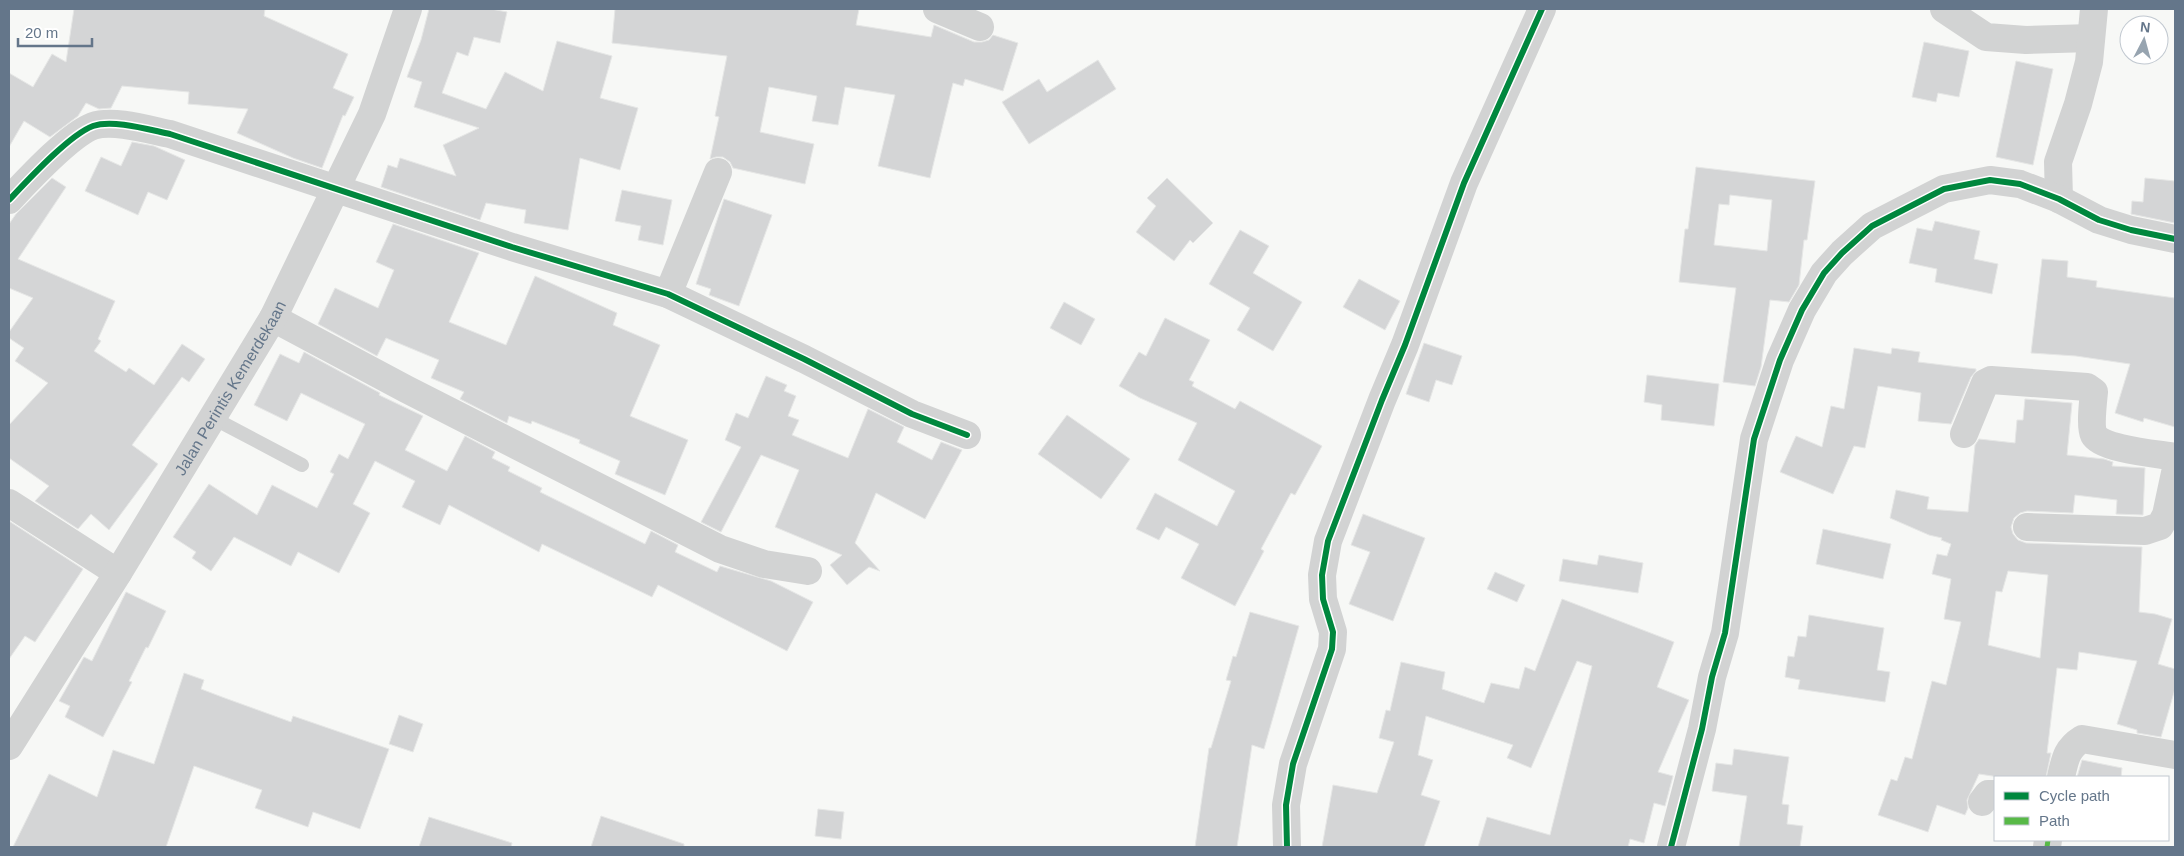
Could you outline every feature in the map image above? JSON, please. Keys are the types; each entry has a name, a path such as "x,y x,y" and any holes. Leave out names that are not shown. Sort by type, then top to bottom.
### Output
{"street":[{"name":"Jalan Perintis Kemerdekaan","path":"9,746 118,573 273,318 372,114 408,9"},
{"path":"937,9 980,26"},
{"path":"1287,847 1286,805 1293,764 1332,649 1332,632 1324,599 1322,575 1328,541 1405,345 1464,182 1542,9"},
{"path":"1944,9 1986,37 2026,40 2091,38"},
{"path":"2059,199 2058,162 2078,104 2089,62 2094,9"},
{"path":"9,200 40,167 78,135 93,126 108,124 170,134 512,247 668,294 804,359 912,414 967,435"},
{"path":"668,294 718,172"},
{"path":"1671,847 1702,729 1712,678 1725,633 1754,439 1780,360 1802,310 1824,273 1842,253 1872,226 1944,189 1990,180 2020,184 2059,199 2099,220 2131,230 2175,239"},
{"path":"273,318 406,389 720,549 764,564 808,571"},
{"path":"1964,434 1984,383 1991,380 2087,387 2094,392 2092,429 2094,436 2103,444 2175,457"},
{"path":"2027,527 2145,531 2160,526 2166,515 2175,473"},
{"path":"9,503 118,573"},
{"path":"2061,776 2066,755 2072,745 2082,739 2175,756"}],"lane":[{"path":"213,418 302,465"}],"building":[{"path":"74,9 265,9 264,16 348,54 333,88 354,97 345,116 343,115 322,168 293,158 237,133 248,109 188,104 189,92 122,86 111,108 99,109 86,103 78,116 50,137 24,121 9,147 9,73 33,87 52,54 66,62"},
{"path":"429,9 491,9 507,12 500,43 474,37 468,56 457,52 442,93 486,109 505,72 543,91 557,41 612,56 600,98 638,108 620,170 580,158 568,230 524,223 526,210 486,203 480,220 381,187 388,165 397,168 400,158 456,176 443,145 479,128 414,107 422,82 407,77 421,40"},
{"path":"615,9 859,9 856,25 931,37 934,25 974,42 989,40 993,35 1018,43 1003,91 965,79 963,86 953,83 930,178 878,166 895,95 845,87 838,125 812,121 817,96 769,87 760,132 814,144 805,184 733,168 730,162 723,157 710,159 719,117 715,116 727,56 612,43"},
{"path":"1924,42 1969,51 1959,97 1938,93 1936,102 1912,97"},
{"path":"1098,60 1116,89 1029,144 1002,102 1039,79 1047,92"},
{"path":"2016,61 2053,69 2033,165 1996,157"},
{"path":"132,142 154,146 185,160 167,200 148,192 138,215 85,191 101,157 121,166"},
{"path":"1696,167 1815,181 1807,240 1804,240 1799,285 1789,302 1770,300 1761,367 1755,386 1723,382 1736,288 1679,282 1685,229 1688,229","holes":["1730,195 1772,200 1767,251 1714,245 1719,204 1729,205"]},
{"path":"52,178 66,187 18,259 115,301 98,339 101,341 94,351 126,372 129,368 154,385 182,344 205,359 189,382 182,377 132,445 158,464 109,530 91,514 78,529 35,501 49,486 9,458 9,425 48,383 15,361 24,348 9,338 9,332 33,298 9,288 9,224 16,214"},
{"path":"1167,178 1213,223 1193,243 1190,240 1174,261 1136,232 1156,206 1147,198"},
{"path":"2145,178 2175,181 2175,223 2131,214 2132,201 2143,202"},
{"path":"622,190 672,200 663,245 638,240 641,226 615,221"},
{"path":"724,199 772,215 739,306 709,295 711,289 696,284"},
{"path":"1935,221 1980,231 1974,259 1998,264 1992,294 1935,282 1937,269 1909,263 1917,228 1932,231"},
{"path":"393,224 479,253 449,322 506,345 535,276 617,313 613,325 660,345 630,416 688,440 665,495 615,474 620,461 579,443 580,440 532,421 531,424 509,416 507,423 460,399 464,392 431,378 439,360 386,338 377,356 318,324 335,288 378,308 394,270 376,262"},
{"path":"1240,230 1269,246 1253,273 1302,302 1273,351 1237,330 1250,308 1209,284"},
{"path":"2042,259 2068,261 2067,277 2097,281 2096,287 2175,298 2175,427 2144,418 2143,422 2115,413 2130,364 2076,356 2031,353"},
{"path":"1359,279 1400,301 1385,330 1343,307"},
{"path":"1064,302 1095,319 1081,345 1050,328"},
{"path":"1165,318 1210,340 1189,380 1194,382 1192,386 1235,409 1240,401 1322,446 1295,495 1291,493 1261,549 1264,551 1235,606 1181,578 1199,544 1166,527 1159,540 1136,529 1155,493 1217,526 1235,491 1178,460 1197,423 1140,398 1119,386 1139,352 1146,356"},
{"path":"1424,343 1462,356 1452,385 1436,380 1429,402 1406,394"},
{"path":"1854,348 1891,354 1892,348 1920,352 1918,362 1976,369 1976,371 1971,377 1951,424 1918,421 1921,393 1878,386 1865,448 1854,446 1833,494 1780,472 1796,436 1822,447 1831,406 1844,409"},
{"path":"304,352 380,393 379,395 423,416 405,450 447,471 465,436 495,452 492,458 510,467 508,471 542,488 540,492 645,544 651,531 678,545 675,552 717,572 720,566 771,581 813,602 787,651 658,585 652,597 542,544 539,552 449,505 440,525 402,507 415,481 375,461 353,504 370,513 339,573 298,552 291,566 234,537 211,571 192,558 196,552 173,537 209,484 257,515 272,485 317,508 334,474 330,472 339,454 348,459 365,424 301,393 287,421 254,405 280,354 299,363"},
{"path":"1647,375 1719,384 1714,426 1661,420 1662,405 1644,402"},
{"path":"766,376 787,385 784,391 796,396 788,416 799,420 792,435 848,458 868,409 904,427 897,442 932,460 941,442 962,450 925,519 876,493 855,543 880,571 869,567 847,585 830,565 842,555 775,527 799,470 761,455 721,532 701,522 741,447 725,440 736,413 748,418"},
{"path":"2025,399 2072,403 2067,455 2104,459 2113,462 2112,466 2145,468 2143,515 2116,514 2117,500 2075,495 2073,513 2027,511 2020,513 2014,518 2011,527 2013,534 2018,540 2026,543 2142,547 2139,612 2172,619 2158,664 2175,669 2175,689 2161,737 2137,733 2137,730 2117,724 2137,661 2079,652 2077,670 2057,668 2047,753 2051,753 2046,776 1994,776 1979,774 1967,800 1968,808 1965,815 1937,805 1928,832 1878,815 1891,779 1897,781 1905,757 1912,759 1932,681 1946,685 1961,622 1944,619 1951,579 1932,574 1937,554 1947,556 1951,544 1941,540 1942,538 1929,535 1890,518 1896,490 1929,497 1927,509 1968,512 1975,445 1979,439 2015,443 2017,420 2023,420","holes":["2008,571 2048,575 2040,658 1988,645 1996,591 2002,592"]},
{"path":"1067,415 1130,459 1101,499 1038,454"},
{"path":"1363,514 1425,538 1393,621 1349,604 1370,552 1351,545"},
{"path":"9,521 83,569 35,642 25,636 9,659"},
{"path":"1823,529 1891,544 1883,579 1816,564"},
{"path":"1599,555 1643,563 1638,593 1559,581 1563,559 1597,565"},
{"path":"1495,572 1525,585 1517,602 1487,589"},
{"path":"126,592 166,611 129,681 132,682 103,737 65,717 70,706 59,701 84,657 92,661"},
{"path":"1562,599 1674,642 1657,687 1689,700 1658,772 1673,776 1665,806 1654,803 1644,843 1630,839 1628,847 1478,847 1487,817 1550,835 1592,666 1577,661 1531,768 1507,758 1513,745 1426,716 1418,755 1433,760 1421,795 1440,801 1424,847 1322,847 1333,785 1377,793 1394,742 1379,738 1386,710 1390,711 1401,662 1445,672 1442,689 1484,703 1491,683 1519,689 1525,667 1535,671"},
{"path":"1250,612 1299,626 1264,749 1252,745 1237,847 1195,847 1209,748 1211,748 1231,681 1226,680 1233,656 1236,657"},
{"path":"1809,615 1884,628 1877,670 1890,672 1885,702 1798,689 1800,680 1785,677 1788,656 1794,657 1798,636 1806,637"},
{"path":"184,673 204,680 201,689 222,697 291,722 293,716 389,749 360,829 313,812 308,827 255,808 262,790 194,766 166,847 13,847 49,774 97,797 113,750 154,764"},
{"path":"399,715 423,724 413,752 389,744"},
{"path":"1734,749 1789,757 1782,804 1789,805 1787,824 1803,826 1800,847 1739,847 1747,796 1712,791 1716,763 1732,765"},
{"path":"2082,760 2122,768 2121,776 2077,776"},
{"path":"818,809 844,812 841,839 815,836"},
{"path":"601,816 684,844 684,847 591,847"},
{"path":"429,817 512,843 511,847 419,847"}],"marked path":[{"path":"2047,847 2048,841"}],"cycle path":[{"path":"1287,847 1286,805 1293,764 1332,649 1333,632 1323,599 1322,575 1328,541 1405,345 1464,183 1542,9"},
{"path":"9,200 61,148 83,131 93,126 121,124 170,134 512,247 668,294 804,359 912,414 967,435"},
{"path":"1671,847 1702,729 1712,677 1725,633 1754,439 1780,360 1802,310 1824,273 1842,253 1872,226 1944,189 1990,180 2020,184 2059,199 2099,220 2131,230 2175,239"}]}
